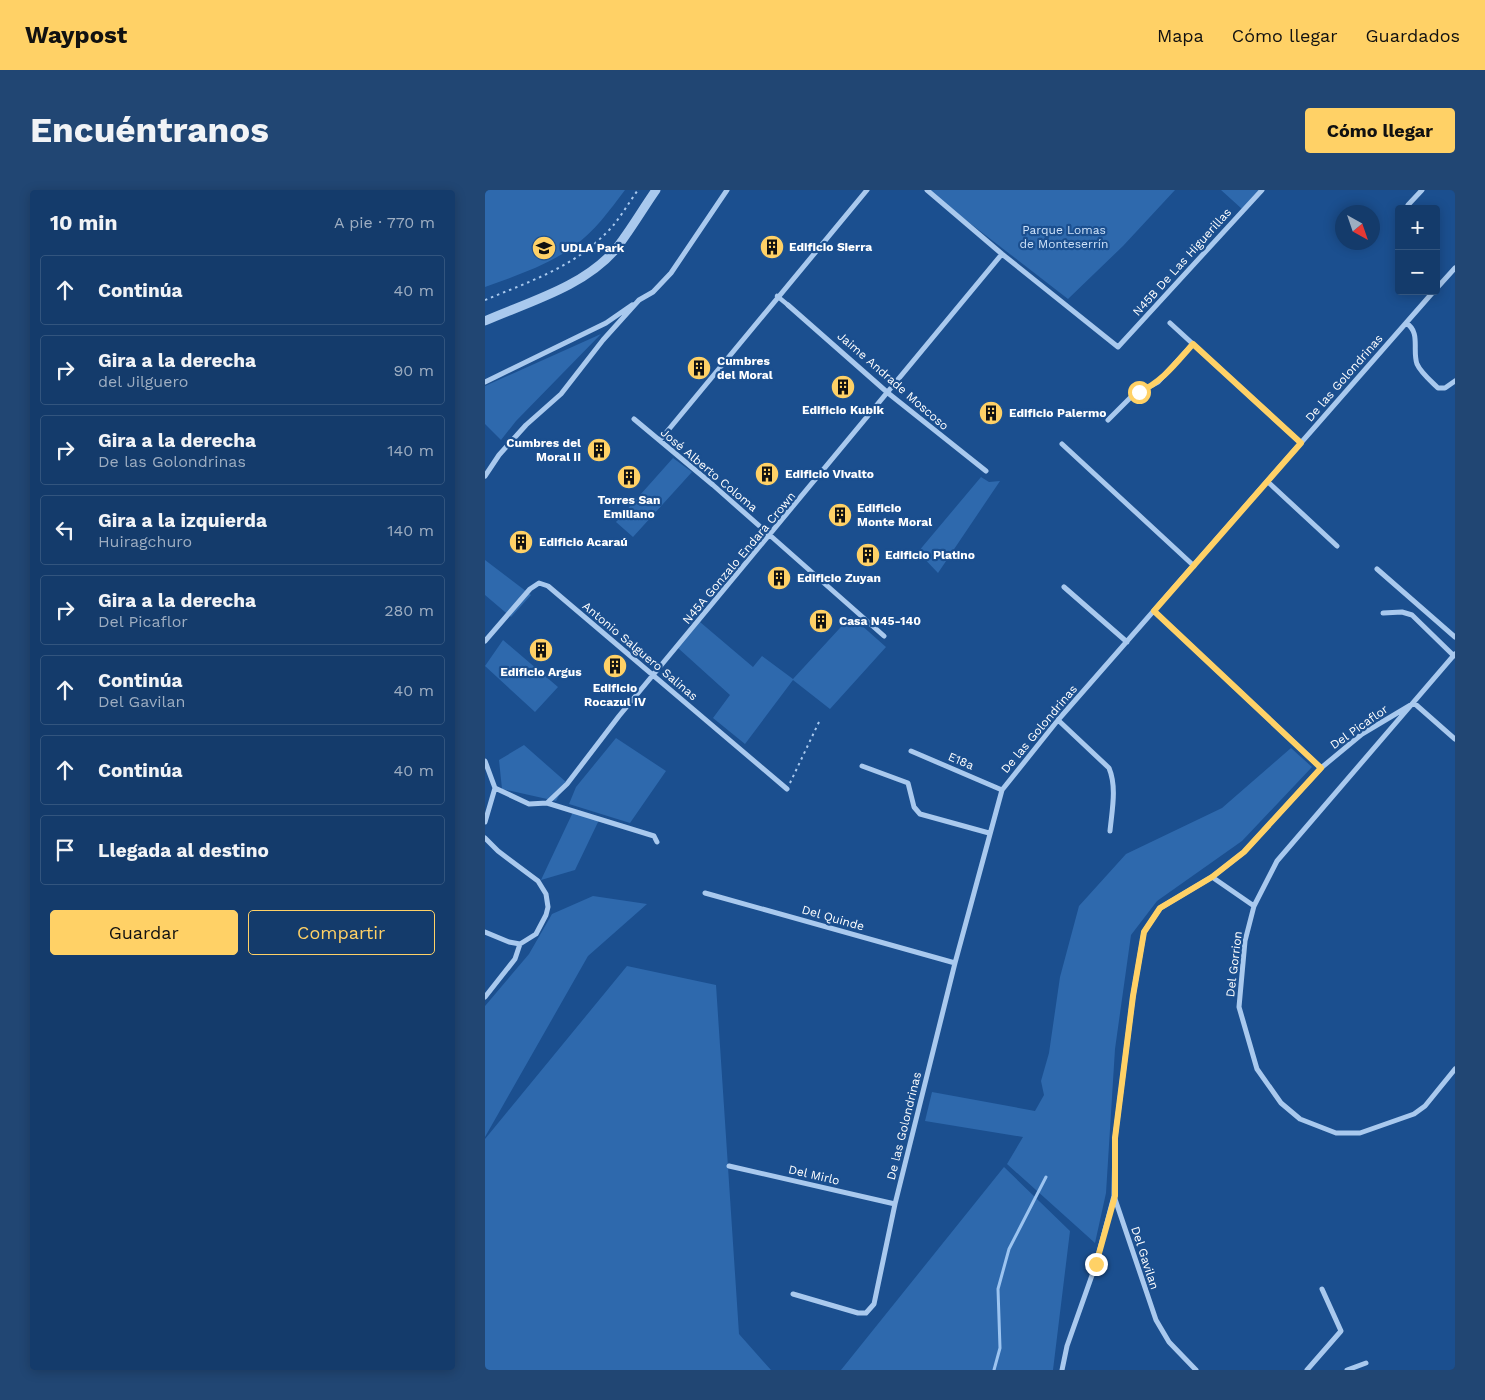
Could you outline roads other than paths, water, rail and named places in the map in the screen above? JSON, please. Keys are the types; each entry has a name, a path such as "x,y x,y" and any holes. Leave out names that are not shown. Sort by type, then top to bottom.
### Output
{"street":[{"path":"485,321 571,282 599,264 624,238 656,190"},
{"path":"485,382 606,323 653,292 671,273 727,190"},
{"path":"659,440 867,190"},
{"path":"927,190 1001,254"},
{"name":"N45B De Las Higuerillas","path":"1001,254 1119,347 1262,190"},
{"path":"1408,205 1422,190"},
{"name":"N45A Gonzalo Endara Crown","path":"547,803 567,784 654,675 1001,254"},
{"name":"De las Golondrinas","path":"1440,284 1455,268"},
{"name":"De las Golondrinas","path":"793,1294 858,1313 865,1313 874,1304 895,1204 955,963 1002,790 1059,720 1431,295"},
{"path":"777,296 788,305"},
{"path":"485,476 499,455 526,425 561,394 603,340 639,300"},
{"name":"Jaime Andrade Moscoso","path":"788,305 888,393 986,471"},
{"path":"1170,323 1301,443"},
{"path":"1406,323 1412,327 1414,332 1417,363 1422,372 1438,388 1445,388 1455,381"},
{"path":"1108,420 1132,396 1158,382 1193,344"},
{"name":"José Alberto Coloma","path":"634,419 771,535 884,636"},
{"path":"1062,444 1194,566"},
{"path":"1268,482 1337,546"},
{"path":"1377,569 1455,637"},
{"name":"Antonio Salguero Salinas","path":"485,641 530,589 539,583 548,586 787,789"},
{"path":"1064,587 1127,642"},
{"path":"1154,611 1321,768"},
{"path":"1383,614 1402,612 1412,615 1454,655"},
{"name":"Del Gorrion","path":"1454,655 1277,861 1254,906 1245,941 1239,1007 1257,1069 1281,1103 1300,1120 1336,1133 1361,1133 1414,1114 1425,1106 1455,1069"},
{"path":"1413,702 1455,739"},
{"name":"Del Picaflor","path":"1115,1138 1133,996 1144,932 1160,908 1212,877 1250,846 1321,768 1362,734 1413,702"},
{"path":"1059,720 1109,768 1113,777 1110,831"},
{"name":"E18a","path":"911,751 1002,790"},
{"path":"485,761 495,788 485,822"},
{"path":"862,766 908,783 915,807 920,814 989,833"},
{"path":"495,788 529,804 547,803 654,836 657,842"},
{"path":"485,838 498,851 539,881 546,894 548,907 547,915 536,934 520,944 515,959 485,997"},
{"path":"1212,877 1254,906"},
{"name":"Del Quinde","path":"705,893 955,963"},
{"path":"485,932 509,942 520,944"},
{"name":"Del Gavilan","path":"1115,1138 1115,1196 1156,1320 1169,1342 1196,1370"},
{"name":"Del Mirlo","path":"729,1166 895,1204"},
{"path":"1062,1370 1067,1346 1096,1264 1115,1196"},
{"path":"1307,1370 1341,1331 1322,1289"},
{"path":"1347,1370 1366,1363"}],"waterway":[{"path":"994,1370 1000,1348 998,1289 1009,1249 1046,1177"}],"place":[{"name":"Edificio Sierra","path":"772,247"},
{"name":"UDLA Park","path":"544,248"},
{"name":"Cumbres del Moral","path":"699,368"},
{"name":"Edificio Kubik","path":"843,387"},
{"name":"Edificio Palermo","path":"991,413"},
{"name":"Cumbres del Moral II","path":"599,450"},
{"name":"Edificio Vivalto","path":"767,474"},
{"name":"Torres San Emiliano","path":"629,477"},
{"name":"Edificio Monte Moral","path":"840,515"},
{"name":"Edificio Acaraú","path":"521,542"},
{"name":"Edificio Platino","path":"868,555"},
{"name":"Edificio Zuyan","path":"779,578"},
{"name":"Casa N45-140","path":"821,621"},
{"name":"Edificio Argus","path":"541,650"},
{"name":"Edificio Rocazul IV","path":"615,666"}],"park label":[{"name":"Parque Lomas de Monteserrín","path":"1064,237"}]}
